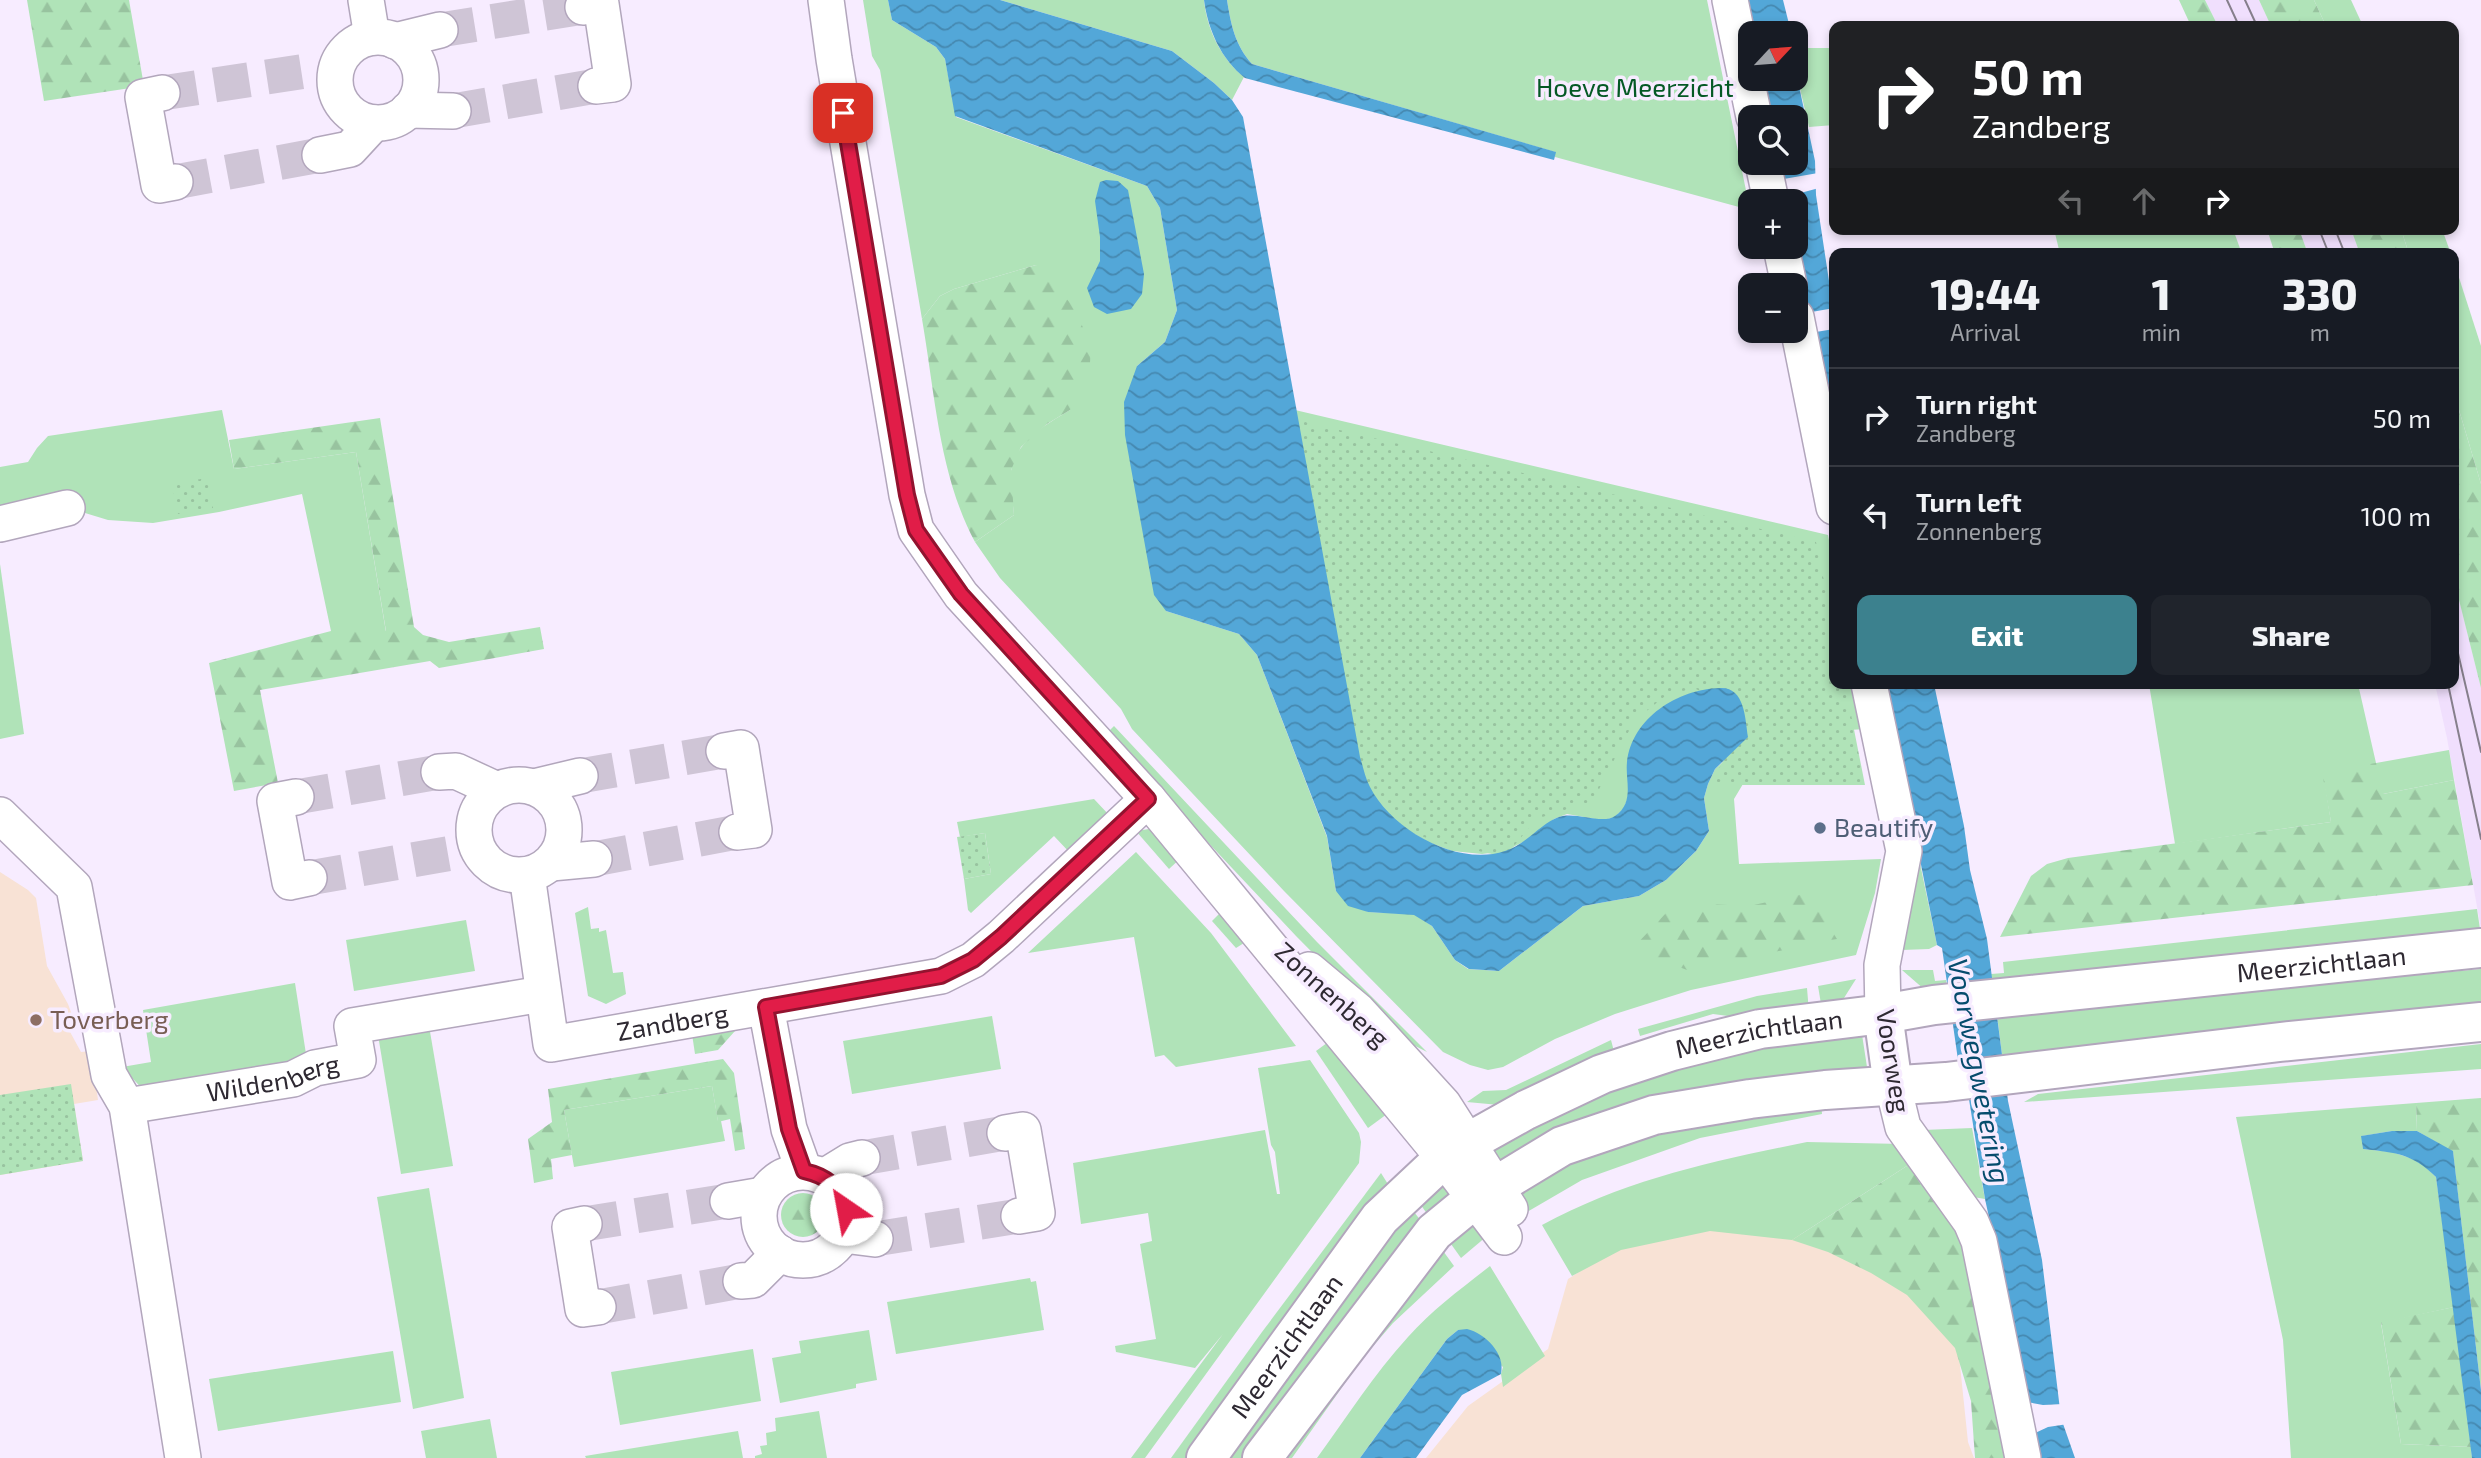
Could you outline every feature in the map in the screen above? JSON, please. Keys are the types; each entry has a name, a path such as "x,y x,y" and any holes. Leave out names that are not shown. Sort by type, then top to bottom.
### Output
{"street":[{"path":"366,0 383,39 406,48 415,59 420,72 420,85 416,99 398,118 374,123 361,120 349,112 340,101 335,88 339,61 347,50 359,41 383,39 440,30"},
{"name":"Zonnenberg","path":"826,0 907,495 916,530 961,594 1148,799 1247,919 1429,1114 1511,1231"},
{"path":"1730,0 1752,105"},
{"path":"583,7 601,4 614,84 596,86"},
{"path":"306,71 339,61"},
{"path":"162,93 143,97 159,185 175,182"},
{"path":"408,110 453,111"},
{"path":"320,155 350,149 374,123"},
{"path":"1801,343 1829,482"},
{"path":"0,524 67,508"},
{"name":"Voorweg","path":"1869,689 1904,851 1882,965 1883,1014 1893,1086 1903,1127 1971,1222 1979,1241 2023,1458"},
{"path":"724,751 741,748 754,830 737,832"},
{"path":"439,772 457,771 497,790"},
{"path":"580,776 534,787 509,786 497,790 478,810 474,836 465,851 512,875 594,859"},
{"name":"Zandberg","path":"534,787 548,794 558,806 564,820 560,851 539,869 542,994 551,1044 941,976 973,960 1001,937 1148,799"},
{"path":"296,797 275,801 290,882 309,878"},
{"path":"0,815 74,887 109,1075 127,1106 183,1458"},
{"name":"Meerzichtlaan","path":"1206,1458 1380,1218 1456,1150 1526,1111 1602,1074 1672,1051 1760,1029 1934,1005 2481,948"},
{"name":"Wildenberg","path":"127,1106 293,1079 315,1068 358,1060 352,1026 542,994"},
{"path":"766,1007 789,1129 814,1174 842,1196 846,1222 859,1237 834,1247 822,1256 808,1260 793,1259 780,1254 769,1245 758,1221 759,1208 763,1195 780,1177 814,1174 862,1158"},
{"name":"Meerzichtlaan","path":"1262,1458 1434,1232 1485,1192 1562,1146 1654,1115 1825,1090 1946,1082 2280,1042 2481,1022"},
{"path":"1005,1133 1023,1130 1037,1213 1019,1216"},
{"path":"728,1201 763,1195"},
{"path":"584,1224 570,1227 583,1309 598,1307"},
{"path":"741,1281 753,1280 780,1254"}],"shaded area":[{"path":"2205,0 2259,0 2269,21 2216,21"},
{"path":"2301,235 2353,235 2358,248 2306,248"},
{"path":"2459,600 2481,688 2481,929 2436,689 2459,689"},
{"name":"Toverberg","path":"0,872 36,898 47,966 72,1015 69,1030 81,1052 91,1051 98,1100 74,1104 83,1161 0,1175"},
{"path":"1712,1224 1795,1232 1910,1287 1958,1346 1968,1442 1974,1458 1426,1458 1468,1406 1548,1349 1568,1279 1621,1245"}],"green space":[{"path":"27,0 129,0 144,86 44,101"},
{"path":"863,0 888,0 892,20 936,47 945,59 956,117 1147,186 1160,208 1177,310 1165,342 1137,366 1166,611 1239,634 1257,655 1327,837 1336,891 1368,912 1414,914 1432,926 1455,960 1468,969 1499,971 1583,906 1639,896 1666,880 1696,851 1709,831 1704,798 1708,784 1715,769 1740,747 1627,762 1629,795 1624,808 1614,818 1601,820 1567,814 1554,819 1531,838 1505,851 1482,854 1452,851 1428,842 1404,828 1360,757 1295,410 1828,535 1829,689 1859,689 1867,729 1773,734 1734,799 1739,864 1881,859 1875,893 1856,955 1691,990 1615,1014 1555,1039 1503,1067 1488,1070 1443,1052 1284,891 1132,729 1121,709 1000,578 975,542 1014,515 1011,471 1019,451 1034,434 1070,410 1036,265 954,289 940,296 922,319 880,70 872,56"},
{"path":"1000,0 1204,0 1216,43 1228,61 1244,77 1232,100 1172,51"},
{"name":"Hoeve Meerzicht","path":"1227,0 1707,0 1738,151 1738,175 1743,175 1746,189 1738,189 1738,207 1555,157 1555,152 1252,64 1241,50"},
{"path":"2179,0 2205,0 2216,21 2189,21"},
{"path":"2259,0 2314,0 2324,21 2269,21"},
{"path":"2314,0 2351,0 2361,21 2324,21"},
{"path":"1808,48 1829,48 1829,125 1809,127 1808,105 1804,105 1800,91 1808,91"},
{"path":"2055,235 2235,235 2240,248 2059,248"},
{"path":"2269,235 2301,235 2306,248 2273,248"},
{"path":"2353,235 2403,235 2407,248 2358,248"},
{"path":"2403,235 2444,235 2449,248 2407,248"},
{"path":"1036,265 1074,307 1091,346 1089,379 1070,410 1047,424 1021,447 1011,470 1014,515 975,542 953,489 946,462 922,319 940,296 954,289"},
{"path":"2459,278 2481,346 2481,484 2459,410"},
{"path":"222,410 234,469 356,452 386,632 331,631 302,494 153,523 108,520 85,513 0,535 0,467 28,462 48,436"},
{"path":"2459,410 2481,484 2481,688 2459,600"},
{"path":"380,418 414,627 423,635 449,642 540,627 544,649 439,668 430,661 260,690 278,783 234,791 209,663 331,631 386,631 356,452 234,469 229,440"},
{"path":"1301,421 1816,542 1829,606 1829,689 1846,689 1865,785 1710,785 1732,745 1720,701 1696,689 1669,693 1634,721 1593,801 1536,819 1505,857 1434,841 1377,818 1367,806 1309,538"},
{"path":"207,478 213,508 178,514 171,484"},
{"path":"0,564 24,734 0,739"},
{"path":"2150,689 2359,689 2376,763 2449,750 2454,780 2383,794 2323,772 2331,822 2175,844"},
{"path":"1114,726 1317,942 1427,1052 1394,1035 1296,936 1106,734"},
{"path":"2376,763 2383,794 2454,780 2473,885 2000,937 2031,876 2047,864 2068,858 2331,822 2322,772"},
{"path":"1094,799 1110,816 1071,854 1054,836 971,913 968,910 964,879 991,874 985,833 960,837 957,822"},
{"path":"1155,830 1183,856 1169,869 1136,831"},
{"path":"985,833 991,874 964,879 957,837"},
{"path":"1917,849 1937,945 1929,949 1902,950"},
{"path":"1136,852 1211,933 1296,1046 1176,1067 1164,1055 1155,1057 1134,937 1028,953"},
{"path":"1808,893 1837,939 1687,970 1632,949 1667,912 1707,904 1749,906"},
{"path":"1228,905 1252,938 1236,948 1212,921"},
{"path":"588,907 591,929 599,928 599,932 606,930 613,973 623,972 626,994 606,1004 588,996 575,913"},
{"path":"2477,909 2480,929 1994,989 1991,974 2004,973 2003,962"},
{"path":"466,920 475,971 354,991 346,940"},
{"path":"2481,969 2481,1005 2002,1055 1997,1015"},
{"path":"1902,970 1933,970 1935,981 1946,980 1948,996 1933,997"},
{"path":"1856,979 1837,1009 1822,1010 1818,986"},
{"path":"295,983 306,1054 291,1073 148,1095 122,1067 151,1062 143,1010"},
{"path":"1807,988 1809,1012 1758,1020 1713,1014 1640,1036 1638,1029 1757,996"},
{"path":"992,1016 1001,1069 852,1094 843,1041"},
{"path":"428,1020 453,1166 401,1174 377,1029"},
{"path":"729,1028 735,1031 718,1050 695,1054 692,1034"},
{"path":"1861,1028 1867,1067 1813,1074 1499,1164 1488,1147 1534,1121 1683,1063"},
{"path":"1331,1040 1387,1114 1368,1128 1316,1051"},
{"path":"1611,1040 1616,1059 1510,1106 1467,1102 1483,1091 1506,1090"},
{"path":"2481,1044 2481,1069 2024,1102 2038,1094"},
{"path":"723,1059 734,1073 745,1149 735,1151 730,1119 718,1122 712,1086 564,1110 572,1155 551,1159 553,1179 534,1183 528,1139 552,1122 548,1089"},
{"path":"1310,1060 1359,1133 1359,1163 1145,1458 1131,1458 1223,1334 1195,1368 1116,1352 1115,1346 1156,1339 1140,1244 1152,1241 1148,1213 1081,1224 1073,1163 1265,1130 1277,1194 1280,1194 1275,1152 1271,1145 1258,1068"},
{"path":"71,1084 83,1161 0,1175 0,1095"},
{"path":"712,1086 718,1121 721,1121 725,1141 574,1167 564,1110"},
{"path":"2481,1098 2481,1390 2453,1152 2417,1131 2416,1103"},
{"path":"1821,1103 1822,1114 1700,1138 1582,1180 1527,1212 1516,1185 1647,1128"},
{"path":"2416,1103 2417,1131 2392,1131 2362,1136 2363,1149 2392,1152 2419,1161 2436,1177 2454,1307 2381,1323 2401,1444 2471,1447 2472,1458 2291,1458 2283,1340 2236,1117"},
{"path":"1972,1128 1985,1199 1967,1196 1923,1130"},
{"path":"1807,1142 1903,1144 1913,1162 1792,1240 1710,1231 1621,1250 1572,1276 1542,1225 1606,1195 1671,1173"},
{"path":"1913,1162 1969,1251 2010,1458 1975,1458 1971,1401 1955,1348 1907,1295 1871,1273 1828,1252 1792,1240"},
{"path":"1381,1173 1391,1189 1189,1458 1171,1458 1262,1332"},
{"path":"1442,1177 1455,1195 1430,1218 1416,1198"},
{"path":"429,1188 464,1398 413,1409 377,1197"},
{"path":"803,1193 818,1200 825,1215 818,1230 803,1237 788,1230 781,1215 788,1200"},
{"path":"1407,1203 1425,1226 1250,1458 1220,1458"},
{"path":"1469,1219 1487,1236 1461,1258 1446,1237"},
{"path":"1438,1244 1454,1266 1393,1323 1362,1359 1292,1458 1276,1458"},
{"path":"1490,1266 1545,1356 1503,1387 1503,1367 1458,1330 1447,1339 1360,1458 1317,1458 1372,1381 1417,1327"},
{"path":"1030,1278 1031,1282 1036,1281 1044,1330 896,1354 887,1302"},
{"path":"2454,1307 2471,1447 2401,1444 2381,1322"},
{"path":"869,1330 877,1380 856,1384 856,1388 780,1403 772,1358 801,1353 799,1341"},
{"path":"753,1349 761,1401 620,1425 611,1372"},
{"path":"393,1351 401,1402 218,1431 209,1379"},
{"path":"819,1411 827,1458 755,1458 762,1454 760,1446 767,1445 766,1433 776,1431 775,1418"},
{"path":"490,1419 497,1458 426,1458 421,1431"},
{"path":"738,1431 743,1458 585,1456"}],"water":[{"path":"888,0 1000,0 1172,51 1232,100 1243,117 1360,757 1370,787 1380,803 1394,817 1428,841 1467,854 1486,855 1505,851 1559,817 1603,819 1615,816 1627,798 1627,762 1631,746 1648,720 1673,700 1688,694 1728,689 1739,698 1742,705 1748,737 1715,769 1708,784 1704,798 1709,831 1696,851 1666,880 1639,896 1583,906 1499,971 1469,969 1455,960 1432,926 1414,915 1368,912 1348,906 1336,891 1327,836 1257,655 1239,634 1166,611 1154,595 1125,435 1124,402 1137,366 1165,342 1177,310 1160,208 1147,186 955,116 945,59 936,47 892,20"},
{"path":"1204,0 1227,0 1241,50 1252,64 1556,152 1554,160 1245,78 1229,62 1217,43"},
{"path":"1746,0 1783,0 1788,21 1750,21"},
{"path":"1763,91 1800,91 1803,105 1765,105"},
{"path":"1808,128 1815,161 1816,195 1829,281 1829,412 1808,313 1808,273 1800,273 1797,259 1808,259 1808,189 1782,189 1780,175 1808,175"},
{"path":"1118,181 1128,190 1144,274 1142,294 1131,309 1107,314 1094,307 1087,288 1100,261 1095,201 1100,182"},
{"name":"Voorwegwetering","path":"1886,689 1935,689 1964,826 1970,870 1987,939 2008,1101 2042,1260 2061,1418 2075,1458 2041,1458 1985,1199 1963,1062 1958,1060 1942,948 1937,945"},
{"path":"2392,1131 2417,1131 2453,1151 2481,1390 2481,1458 2472,1458 2436,1177 2411,1159 2363,1149 2361,1136"},
{"path":"1467,1329 1481,1335 1493,1345 1502,1366 1501,1374 1462,1395 1416,1458 1360,1458 1447,1339 1458,1330"}],"pier":[{"path":"1818,173 1819,188 1808,191 1780,189 1778,180"},
{"path":"1829,309 1829,330 1810,333 1808,313"},
{"path":"2027,1402 2043,1405 2063,1404 2068,1424 2048,1427 2033,1434"}],"tunnel":[{"path":"440,30 583,7"},
{"path":"162,93 306,71"},
{"path":"453,111 596,86"},
{"path":"175,182 320,155"},
{"path":"580,776 724,751"},
{"path":"296,797 439,772"},
{"path":"594,859 737,832"},
{"path":"309,878 452,853"},
{"path":"862,1158 1005,1133"},
{"path":"584,1224 728,1201"},
{"path":"875,1239 1019,1216"},
{"path":"598,1307 741,1281"}],"tram line":[{"path":"2227,0 2237,21"},
{"path":"2245,0 2255,21"},
{"path":"2321,235 2327,248"},
{"path":"2337,235 2343,248"},
{"path":"2459,657 2481,752"},
{"path":"2449,689 2481,839"}],"place":[{"name":"Beautify","path":"1820,828"},
{"name":"Toverberg","path":"36,1020"}],"route":[{"path":"843,113 907,495 916,530 961,594 1148,799 973,960 941,976 766,1007 789,1129 804,1171 824,1177 834,1185 842,1196 846,1209"}]}
